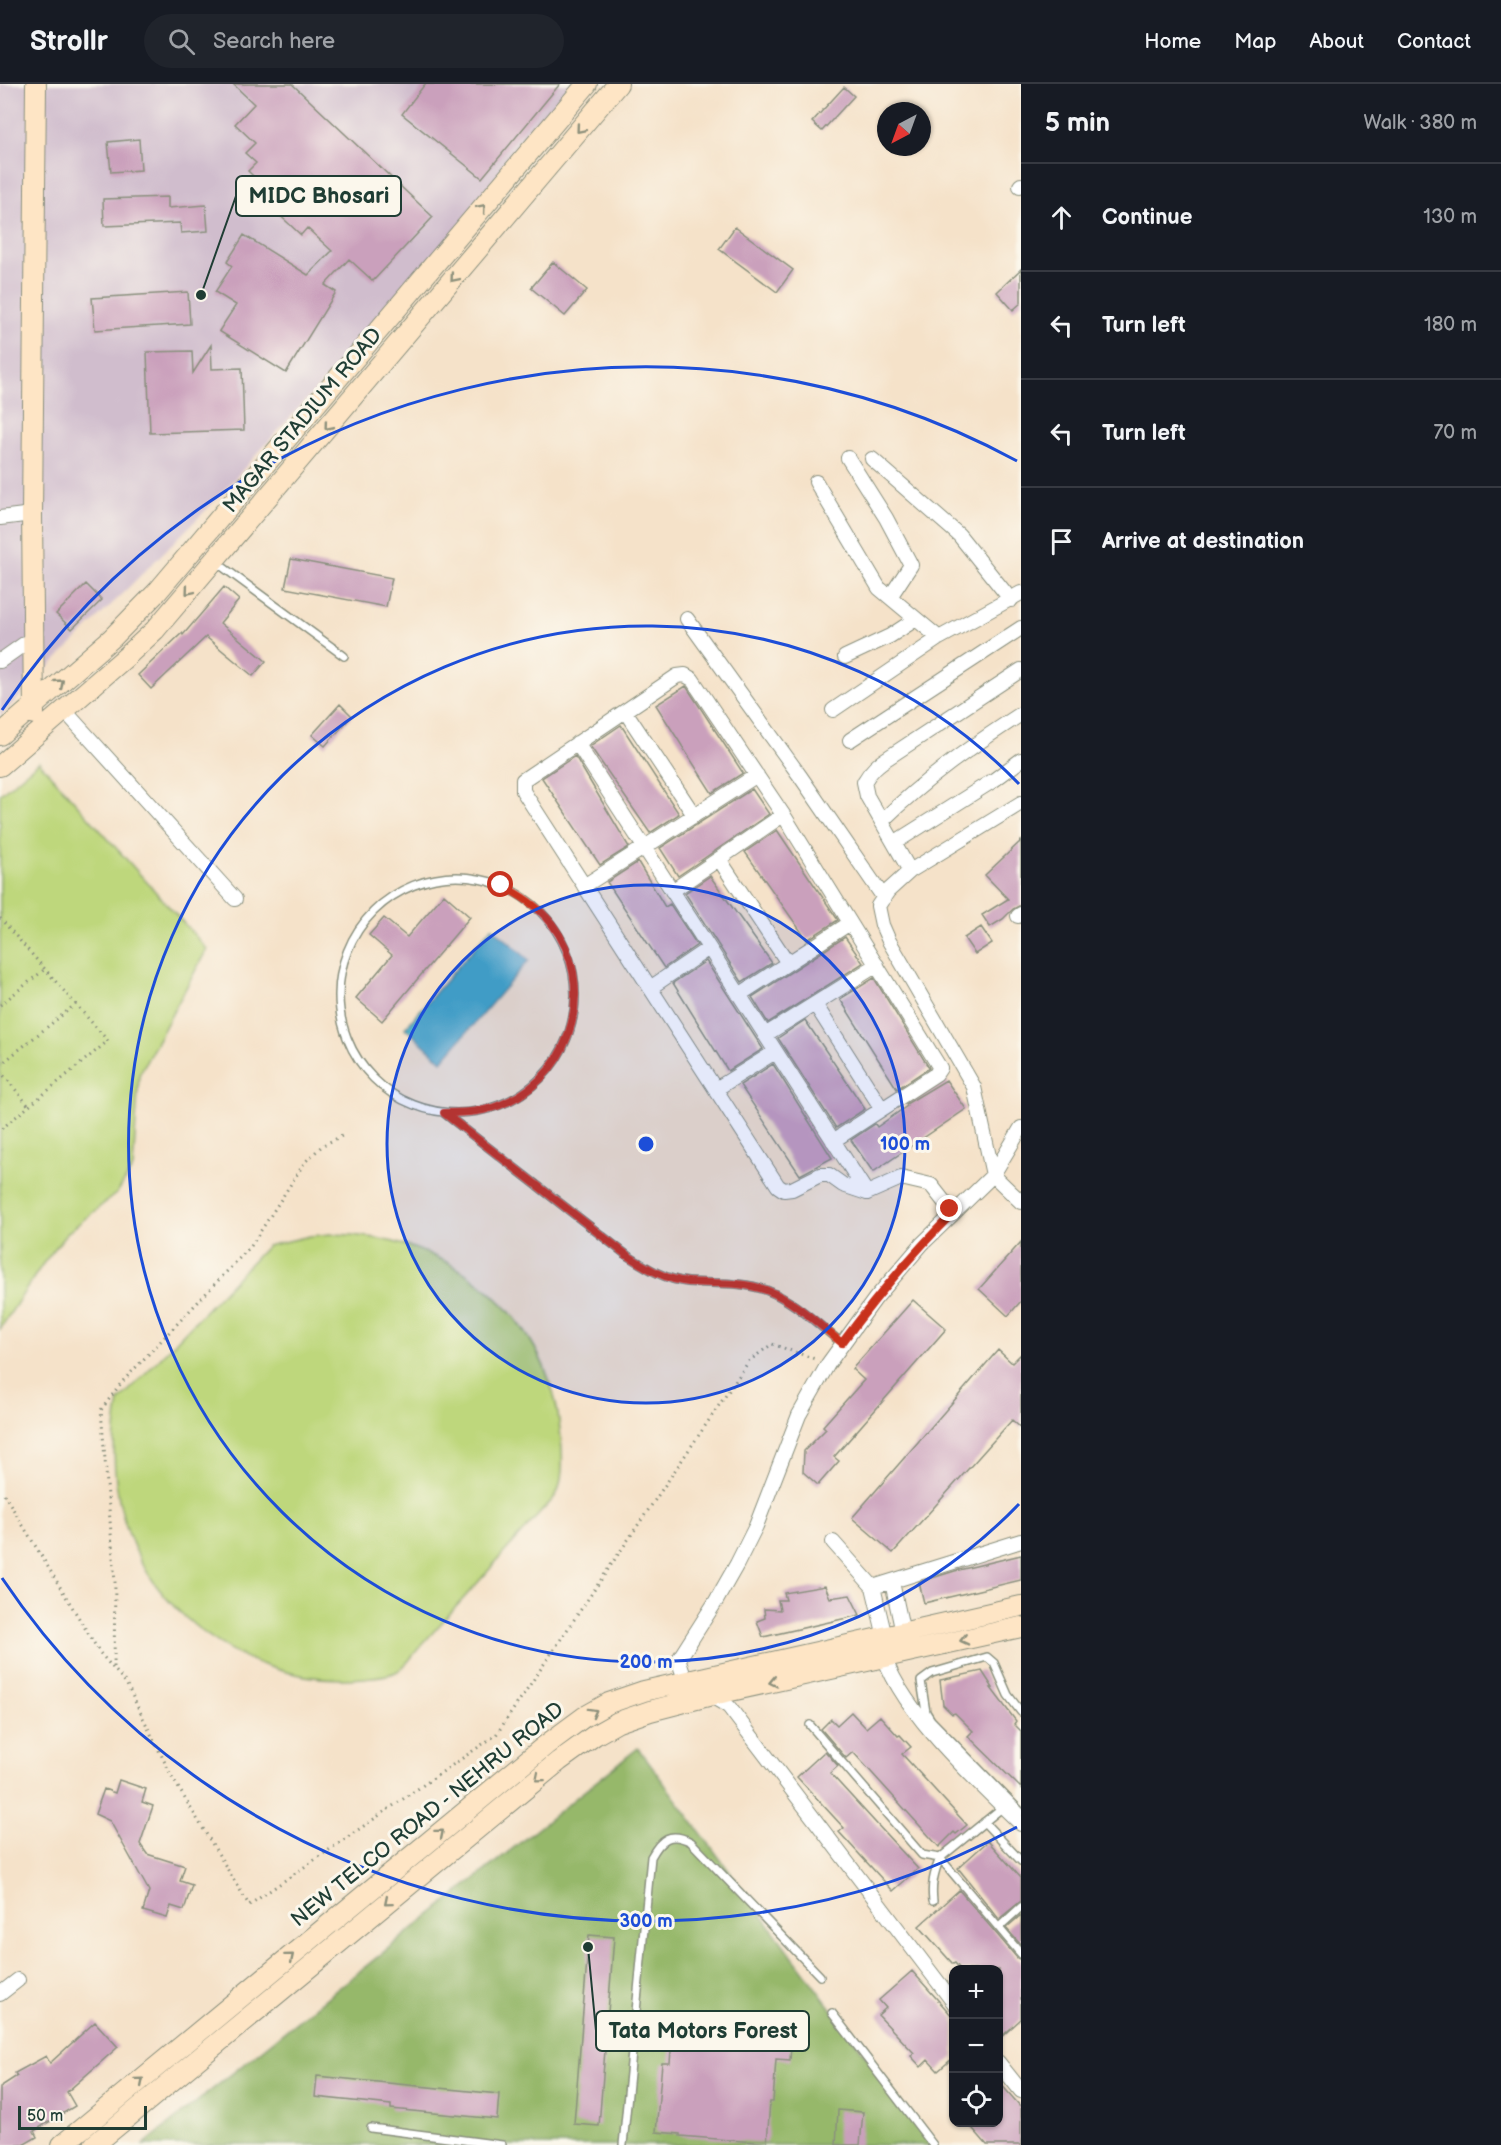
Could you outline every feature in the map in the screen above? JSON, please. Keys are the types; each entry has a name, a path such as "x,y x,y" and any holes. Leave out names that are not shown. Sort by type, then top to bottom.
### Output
{"street":[{"path":"34,736 32,514 36,84"},
{"name":"MAGAR STADIUM ROAD","path":"0,735 112,638 157,592 587,84"},
{"name":"MAGAR STADIUM ROAD","path":"0,766 155,630 618,84"},
{"path":"848,458 886,518 911,565 890,597"},
{"path":"833,710 939,638 1016,596 959,535 872,459"},
{"path":"816,482 879,588 939,638"},
{"path":"0,518 32,514"},
{"path":"687,619 884,898"},
{"path":"845,657 890,636 916,619"},
{"path":"850,740 1021,628"},
{"path":"0,661 34,637"},
{"path":"910,871 865,790 864,782 874,767 1021,670"},
{"path":"833,1141 936,1074 940,1068 757,775 692,679 685,675 677,676 522,780 523,791 778,1186 784,1190 792,1189 820,1175 829,1175 843,1185 867,1193 902,1178 932,1185 953,1213"},
{"path":"64,711 235,899"},
{"path":"625,711 694,815"},
{"path":"882,821 914,790 973,745 1021,714"},
{"path":"577,743 867,1193"},
{"path":"894,843 994,780 1021,760"},
{"path":"584,886 757,775"},
{"path":"1021,803 910,871 878,906 882,925 974,1087 993,1175 1021,1202"},
{"path":"672,891 783,815"},
{"path":"719,859 788,963"},
{"path":"739,995 850,923"},
{"path":"650,988 709,948"},
{"path":"765,1035 877,965"},
{"path":"815,1004 882,1109"},
{"path":"716,1089 775,1052"},
{"path":"949,1996 729,1707 686,1681 679,1659 681,1652 717,1601 737,1564 756,1526 800,1415 828,1364 875,1299 922,1244 993,1175 1021,1128"},
{"path":"873,1587 1021,1541"},
{"path":"833,1542 873,1587 889,1636"},
{"path":"892,1582 889,1636 884,1658 903,1692 930,1731 1021,1824"},
{"name":"NEW TELCO ROAD - NEHRU ROAD","path":"62,2145 546,1745 574,1724 609,1703 644,1691 686,1681 1021,1606"},
{"name":"NEW TELCO ROAD - NEHRU ROAD","path":"94,2145 559,1761 595,1735 618,1722 708,1696 1021,1627"},
{"path":"0,1994 18,1980"},
{"path":"1003,2067 1021,2091"},
{"path":"104,2110 117,2127"}],"lane":[{"path":"214,561 344,656"},
{"path":"444,1113 487,1110 525,1092 555,1062 565,1044 576,1003 571,961 557,932 537,908 520,895 501,885 460,876 438,878 399,891 366,919 350,946 340,976 340,1007 348,1039 357,1057 370,1074 386,1089 404,1100 444,1113 628,1256 650,1270 687,1282 717,1282 765,1290 788,1301 842,1343"},
{"path":"1021,1712 1008,1695 994,1663 987,1657 932,1673 921,1681 926,1712 931,1720 1021,1812"},
{"path":"810,1725 922,1855 940,1858 1021,1954"},
{"path":"933,1901 934,1875 940,1858 1003,1807"},
{"path":"984,1822 1021,1861"},
{"path":"623,2145 651,1857 659,1842 669,1838 683,1838 691,1842 820,1976"},
{"path":"999,1927 1021,1907"},
{"path":"831,2013 933,2145"},
{"path":"371,2128 502,2145"}],"path":[{"path":"0,918 108,1041 0,1130"},
{"path":"0,1005 45,969"},
{"path":"0,1065 76,1004"},
{"path":"0,1071 29,1106"},
{"path":"114,1669 115,1582 101,1410 122,1382 251,1246 305,1162 323,1145 344,1136"},
{"path":"4,1494 100,1653 126,1683 172,1777 249,1905 496,1735 749,1360 772,1344 828,1364"}],"shaded area":[{"path":"0,84 593,84 210,506 0,716"}],"green space":[{"path":"39,762 207,949 139,1075 133,1168 117,1193 67,1233 42,1265 0,1329 0,794"},
{"path":"331,1234 372,1237 410,1247 446,1262 478,1282 506,1308 530,1339 547,1374 558,1414 561,1442 562,1473 557,1494 553,1499 403,1668 389,1674 364,1678 315,1677 269,1667 225,1647 186,1618 147,1572 134,1546 117,1490 114,1460 119,1401 267,1246 310,1236"},
{"path":"638,1748 932,2145 143,2145"}],"water":[{"path":"492,927 529,960 442,1061 405,1028"}],"building":[{"path":"233,84 292,84 433,217 373,281 349,259 325,285 336,292 286,373 219,331 236,305 215,292 232,266 227,262 244,235 308,275 332,251 307,228 301,235 272,208 279,201 248,171 256,163 245,153 255,143 235,124 254,104"},
{"path":"425,84 560,84 482,178 402,114"},
{"path":"844,87 854,96 822,131 812,122"},
{"path":"139,139 141,170 111,172 108,142"},
{"path":"168,197 168,208 206,205 208,231 181,233 180,223 104,226 103,199"},
{"path":"735,227 793,270 777,292 719,249"},
{"path":"553,262 587,290 565,316 531,288"},
{"path":"1021,269 1021,303 1013,310 997,292"},
{"path":"188,292 190,324 95,330 92,298"},
{"path":"211,345 212,369 242,368 244,430 150,433 147,352 192,351 193,373"},
{"path":"291,559 392,578 386,607 285,588"},
{"path":"86,584 102,600 72,629 56,614"},
{"path":"224,587 239,600 220,623 266,661 253,676 206,637 151,689 138,675 182,633 183,635"},
{"path":"686,686 743,773 712,793 656,705"},
{"path":"340,704 352,716 325,746 312,735"},
{"path":"621,725 679,814 650,833 590,746"},
{"path":"575,756 629,847 600,865 542,778"},
{"path":"752,789 769,814 678,876 660,848"},
{"path":"777,830 838,920 807,940 745,852"},
{"path":"1021,841 1021,905 990,927 982,915 1008,899 985,875"},
{"path":"638,862 665,907 670,904 697,945 664,968 607,882"},
{"path":"710,876 772,963 742,982 685,893"},
{"path":"444,894 470,917 382,1021 356,998 392,955 369,935 384,918 407,937"},
{"path":"981,927 992,943 975,954 964,938"},
{"path":"845,937 863,963 768,1023 752,997"},
{"path":"706,961 763,1049 728,1071 673,983"},
{"path":"874,978 929,1068 897,1089 840,999"},
{"path":"805,1020 865,1109 836,1128 778,1038"},
{"path":"773,1064 832,1158 800,1175 740,1085"},
{"path":"946,1080 966,1109 873,1172 851,1140 875,1124 877,1127 907,1106 906,1104"},
{"path":"1021,1242 1021,1301 1008,1316 979,1289"},
{"path":"913,1300 946,1329 834,1457 839,1461 818,1485 803,1472 804,1451 826,1429 823,1426 864,1380 852,1369"},
{"path":"998,1350 1012,1363 1021,1354 1021,1428 1012,1420 893,1553 852,1518"},
{"path":"1021,1555 1021,1580 924,1603 919,1582"},
{"path":"825,1586 830,1598 850,1595 860,1615 763,1637 757,1621 765,1618 764,1609 780,1610 778,1600 786,1600 784,1593"},
{"path":"982,1671 993,1688 991,1688 1016,1721 1014,1724 1021,1731 1021,1788 968,1736 973,1731 955,1713 952,1714 943,1705 940,1680"},
{"path":"851,1712 866,1728 880,1716 898,1736 900,1735 911,1747 902,1754 967,1825 956,1834 954,1832 939,1847 853,1752 846,1758 821,1729 831,1719 837,1725"},
{"path":"825,1751 838,1766 830,1773 918,1869 893,1891 839,1832 844,1828 797,1777"},
{"path":"119,1780 146,1789 142,1802 153,1806 140,1844 147,1854 185,1866 180,1881 192,1885 184,1910 171,1906 167,1918 143,1911 149,1891 110,1821 95,1814 104,1789 115,1793"},
{"path":"988,1841 1021,1878 1021,1901 999,1919 958,1868"},
{"path":"959,1890 1021,1960 1021,2019 1003,2035 1003,1965 953,1964 919,1926"},
{"path":"1021,1915 1021,1945 1006,1928"},
{"path":"589,1935 614,1937 599,2126 574,2124"},
{"path":"912,1971 949,2012 949,2061 938,2071 928,2060 921,2067 911,2056 914,2053 878,2015 886,2008 879,2000"},
{"path":"95,2022 118,2047 67,2092 75,2106 34,2131 37,2137 23,2145 0,2145 0,2087 17,2076 15,2073 46,2056 50,2063"},
{"path":"673,2025 792,2034 790,2060 776,2059 767,2143 656,2132 662,2063 670,2063"},
{"path":"317,2076 499,2094 497,2119 391,2109 391,2105 315,2097"},
{"path":"1003,2087 1021,2107 1021,2145 987,2145 971,2127 1003,2127"},
{"path":"838,2110 863,2112 860,2145 836,2145"}],"place":[{"name":"MIDC Bhosari","path":"201,295"},
{"name":"Tata Motors Forest","path":"588,1947"}],"route":[{"path":"501,885 520,895 537,908 563,941 571,961 575,982 576,1003 572,1024 555,1062 525,1092 487,1110 444,1113 628,1256 650,1270 669,1278 687,1282 744,1285 765,1290 788,1301 842,1343 875,1299 922,1244 953,1213 950,1209"}]}
